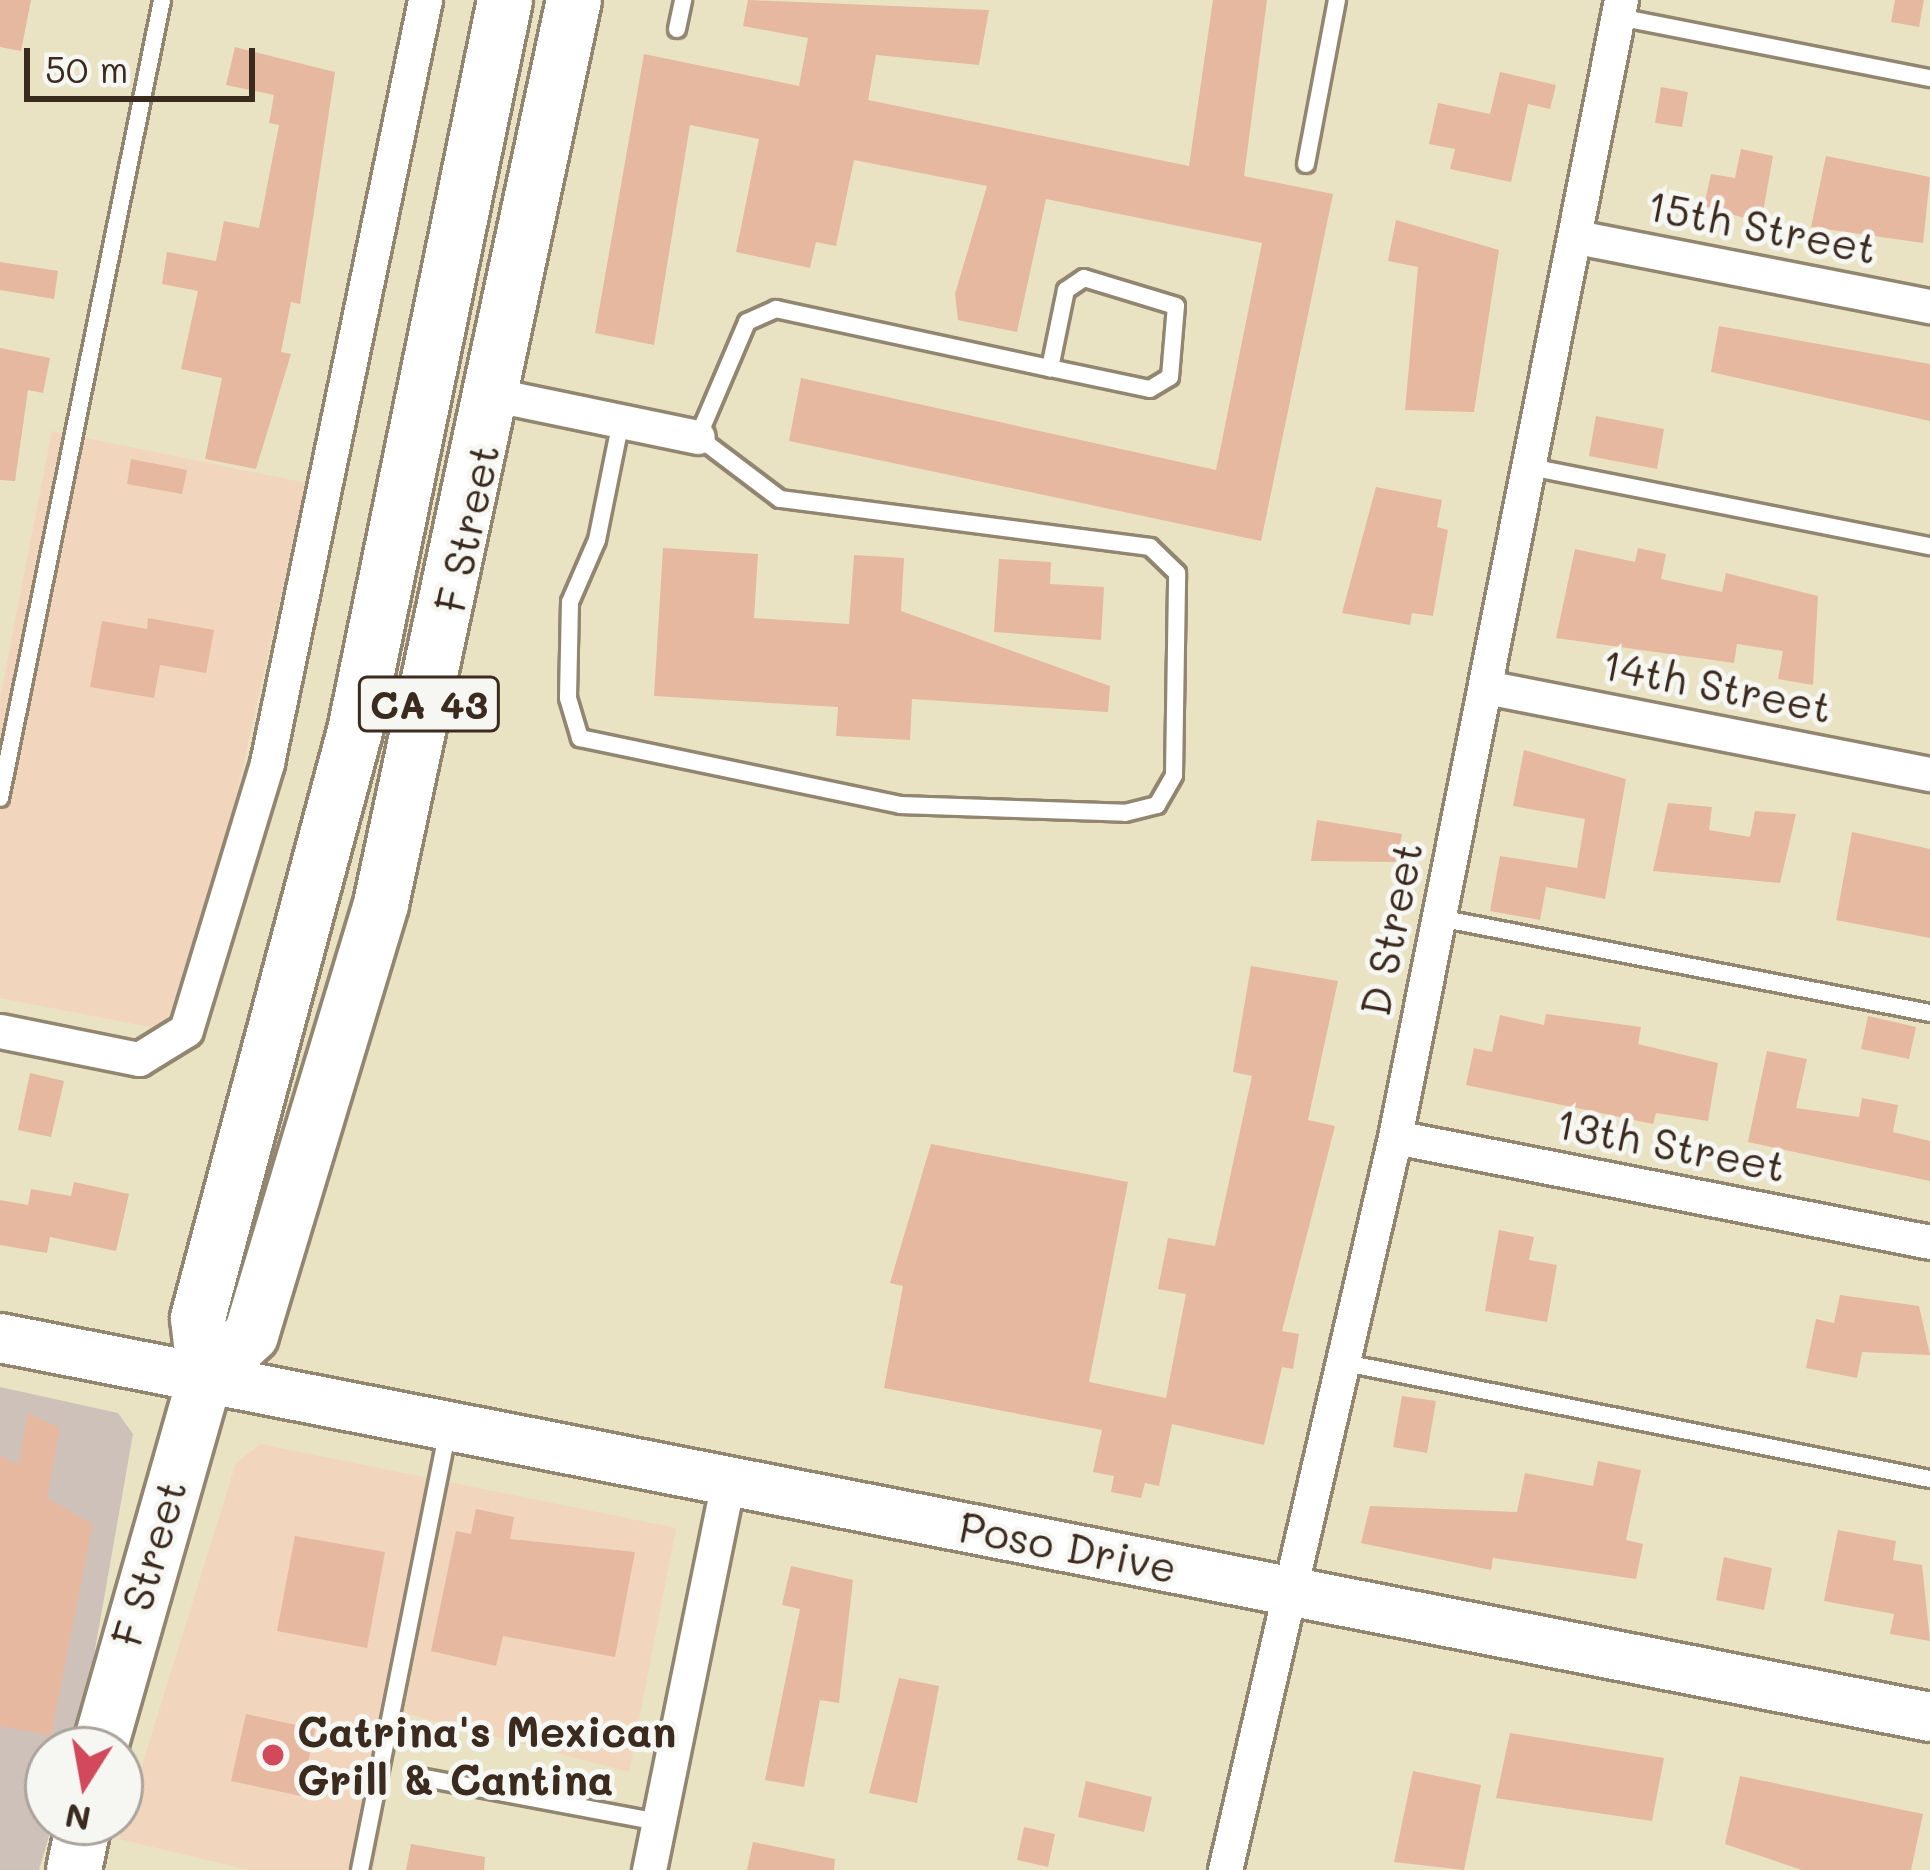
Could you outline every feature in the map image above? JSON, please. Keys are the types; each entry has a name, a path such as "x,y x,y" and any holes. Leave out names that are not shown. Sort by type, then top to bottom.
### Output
{"main road":[{"name":"F Street","path":"106,1726 205,1378 198,1318 355,731 505,0"},
{"name":"F Street","path":"205,1378 250,1335 325,1105 495,395 574,0"},
{"name":"Poso Drive","path":"0,1338 1930,1717"}],"street":[{"path":"0,1031 139,1059 186,1030 267,763 425,0"},
{"name":"D Street","path":"1225,1870 1295,1592 1395,1137 1620,8"},
{"name":"15th Street","path":"1576,237 1930,306"},
{"path":"495,395 698,436"},
{"name":"14th Street","path":"1486,687 1930,774"},
{"name":"13th Street","path":"1395,1137 1930,1242"},
{"path":"649,1870 728,1480"}],"lane":[{"path":"0,798 163,0"},
{"path":"677,28 683,0"},
{"path":"1306,164 1336,0"},
{"path":"1620,8 1930,78"},
{"path":"621,421 597,540 570,602 568,698 580,738 900,805 1156,805 1174,775 1181,623 1177,573 1150,547 780,499 698,436 747,322 776,309 1050,368 1150,389 1170,376 1176,305 1084,278 1066,290 1050,368"},
{"path":"1530,467 1930,546"},
{"path":"1439,918 1930,1012"},
{"path":"1345,1363 1930,1480"},
{"path":"360,1870 449,1426"},
{"path":"416,1776 658,1822"}],"shaded area":[{"path":"52,431 306,483 194,986 170,1031 0,998 0,698"},
{"path":"0,1387 118,1413 133,1434 82,1726 24,1726 24,1846 46,1846 39,1870 0,1870"},
{"path":"260,1444 676,1528 629,1772 400,1712 374,1870 249,1870 144,1845 144,1759 236,1463"}],"building":[{"path":"0,0 31,0 21,51 0,47"},
{"path":"748,0 989,10 979,65 876,55 868,100 1189,166 1213,0 1267,0 1244,176 1333,194 1261,541 789,441 801,378 1216,470 1262,243 1046,199 1017,332 958,320 955,294 987,186 854,160 836,246 816,242 810,268 736,252 759,139 690,125 654,345 595,333 644,54 799,86 808,38 743,26"},
{"path":"1895,0 1924,0 1919,27 1891,22"},
{"path":"235,47 335,72 300,304 291,302 281,352 291,354 256,469 205,459 222,378 181,369 198,291 162,284 167,252 216,261 224,221 259,228 279,125 269,123 274,95 226,85"},
{"path":"1500,72 1556,85 1550,109 1528,104 1511,182 1450,169 1455,149 1429,144 1438,103 1490,114"},
{"path":"1661,87 1688,92 1682,127 1655,123"},
{"path":"1741,149 1773,156 1761,223 1704,206 1711,174 1735,178"},
{"path":"1826,156 1930,177 1923,243 1811,227"},
{"path":"1396,220 1499,250 1474,412 1405,410 1418,267 1388,261"},
{"path":"0,262 58,271 54,299 0,290"},
{"path":"1719,326 1930,364 1930,421 1711,372"},
{"path":"0,348 50,358 43,393 28,390 15,481 0,480"},
{"path":"1596,416 1664,429 1657,469 1589,456"},
{"path":"131,459 187,470 182,494 127,484"},
{"path":"1376,487 1442,500 1437,527 1448,530 1433,616 1412,613 1410,625 1342,613"},
{"path":"663,548 758,554 754,618 849,624 854,555 904,558 901,611 1110,686 1108,712 912,699 910,740 836,736 838,707 654,696"},
{"path":"1638,548 1666,554 1661,579 1722,592 1726,573 1818,596 1813,685 1778,679 1783,651 1737,644 1734,663 1556,638 1575,549 1635,562"},
{"path":"999,559 1051,562 1050,584 1104,587 1101,640 994,632"},
{"path":"148,618 214,630 206,673 160,665 154,698 90,687 102,621 147,629"},
{"path":"1524,750 1626,779 1605,899 1546,887 1540,920 1490,911 1500,856 1577,868 1585,819 1513,806"},
{"path":"1668,803 1712,807 1709,830 1750,837 1755,811 1796,814 1780,883 1653,871"},
{"path":"1317,820 1402,834 1397,862 1311,861"},
{"path":"1852,832 1930,849 1930,938 1836,920"},
{"path":"1251,966 1338,981 1308,1120 1335,1126 1282,1331 1299,1334 1293,1369 1282,1367 1264,1445 1172,1424 1159,1486 1145,1483 1141,1498 1111,1492 1114,1476 1093,1472 1102,1430 884,1388 903,1286 890,1283 931,1144 1128,1182 1089,1382 1166,1398 1186,1294 1158,1289 1168,1238 1215,1246 1252,1076 1233,1072"},
{"path":"1546,1014 1641,1027 1638,1044 1718,1063 1708,1121 1656,1113 1653,1124 1466,1085 1474,1048 1492,1052 1500,1015 1544,1025"},
{"path":"1868,1016 1916,1027 1909,1059 1861,1049"},
{"path":"1767,1051 1807,1059 1796,1108 1859,1117 1862,1098 1898,1105 1893,1132 1930,1141 1930,1181 1748,1142"},
{"path":"30,1073 64,1081 51,1137 18,1130"},
{"path":"74,1182 129,1194 116,1251 50,1237 47,1253 0,1245 0,1200 28,1205 31,1189 71,1196"},
{"path":"1499,1230 1534,1237 1529,1260 1557,1265 1547,1322 1485,1311"},
{"path":"1840,1295 1919,1306 1930,1355 1862,1352 1857,1378 1806,1368 1816,1319 1834,1323"},
{"path":"1402,1396 1436,1401 1427,1453 1393,1447"},
{"path":"28,1413 60,1428 47,1498 93,1524 53,1726 24,1726 24,1731 0,1726 0,1455 18,1465"},
{"path":"1598,1461 1641,1470 1626,1540 1643,1544 1636,1579 1493,1558 1491,1570 1361,1543 1370,1506 1517,1512 1525,1473 1593,1486"},
{"path":"476,1509 514,1517 510,1539 635,1552 615,1657 503,1636 496,1666 431,1651 456,1531 471,1534"},
{"path":"1838,1530 1896,1541 1893,1560 1922,1565 1930,1641 1890,1634 1894,1614 1824,1601"},
{"path":"295,1536 385,1552 367,1648 277,1631"},
{"path":"1724,1557 1772,1568 1764,1610 1716,1600"},
{"path":"791,1566 853,1580 839,1703 820,1700 804,1787 765,1780 800,1609 782,1605"},
{"path":"899,1678 939,1686 917,1803 869,1793"},
{"name":"Catrina's Mexican Grill & Cantina","path":"246,1714 315,1729 301,1796 231,1781"},
{"path":"1510,1733 1664,1758 1652,1821 1496,1798"},
{"path":"1413,1771 1481,1785 1464,1870 1394,1862"},
{"path":"1740,1776 1923,1814 1911,1870 1802,1870 1725,1844"},
{"path":"1086,1781 1152,1797 1144,1832 1078,1817"},
{"path":"1024,1827 1055,1834 1048,1867 1017,1860"},
{"path":"753,1842 835,1859 834,1870 747,1870"},
{"path":"411,1844 485,1857 484,1870 406,1870"}],"place":[{"name":"Catrina's Mexican Grill & Cantina","path":"273,1755"}]}
